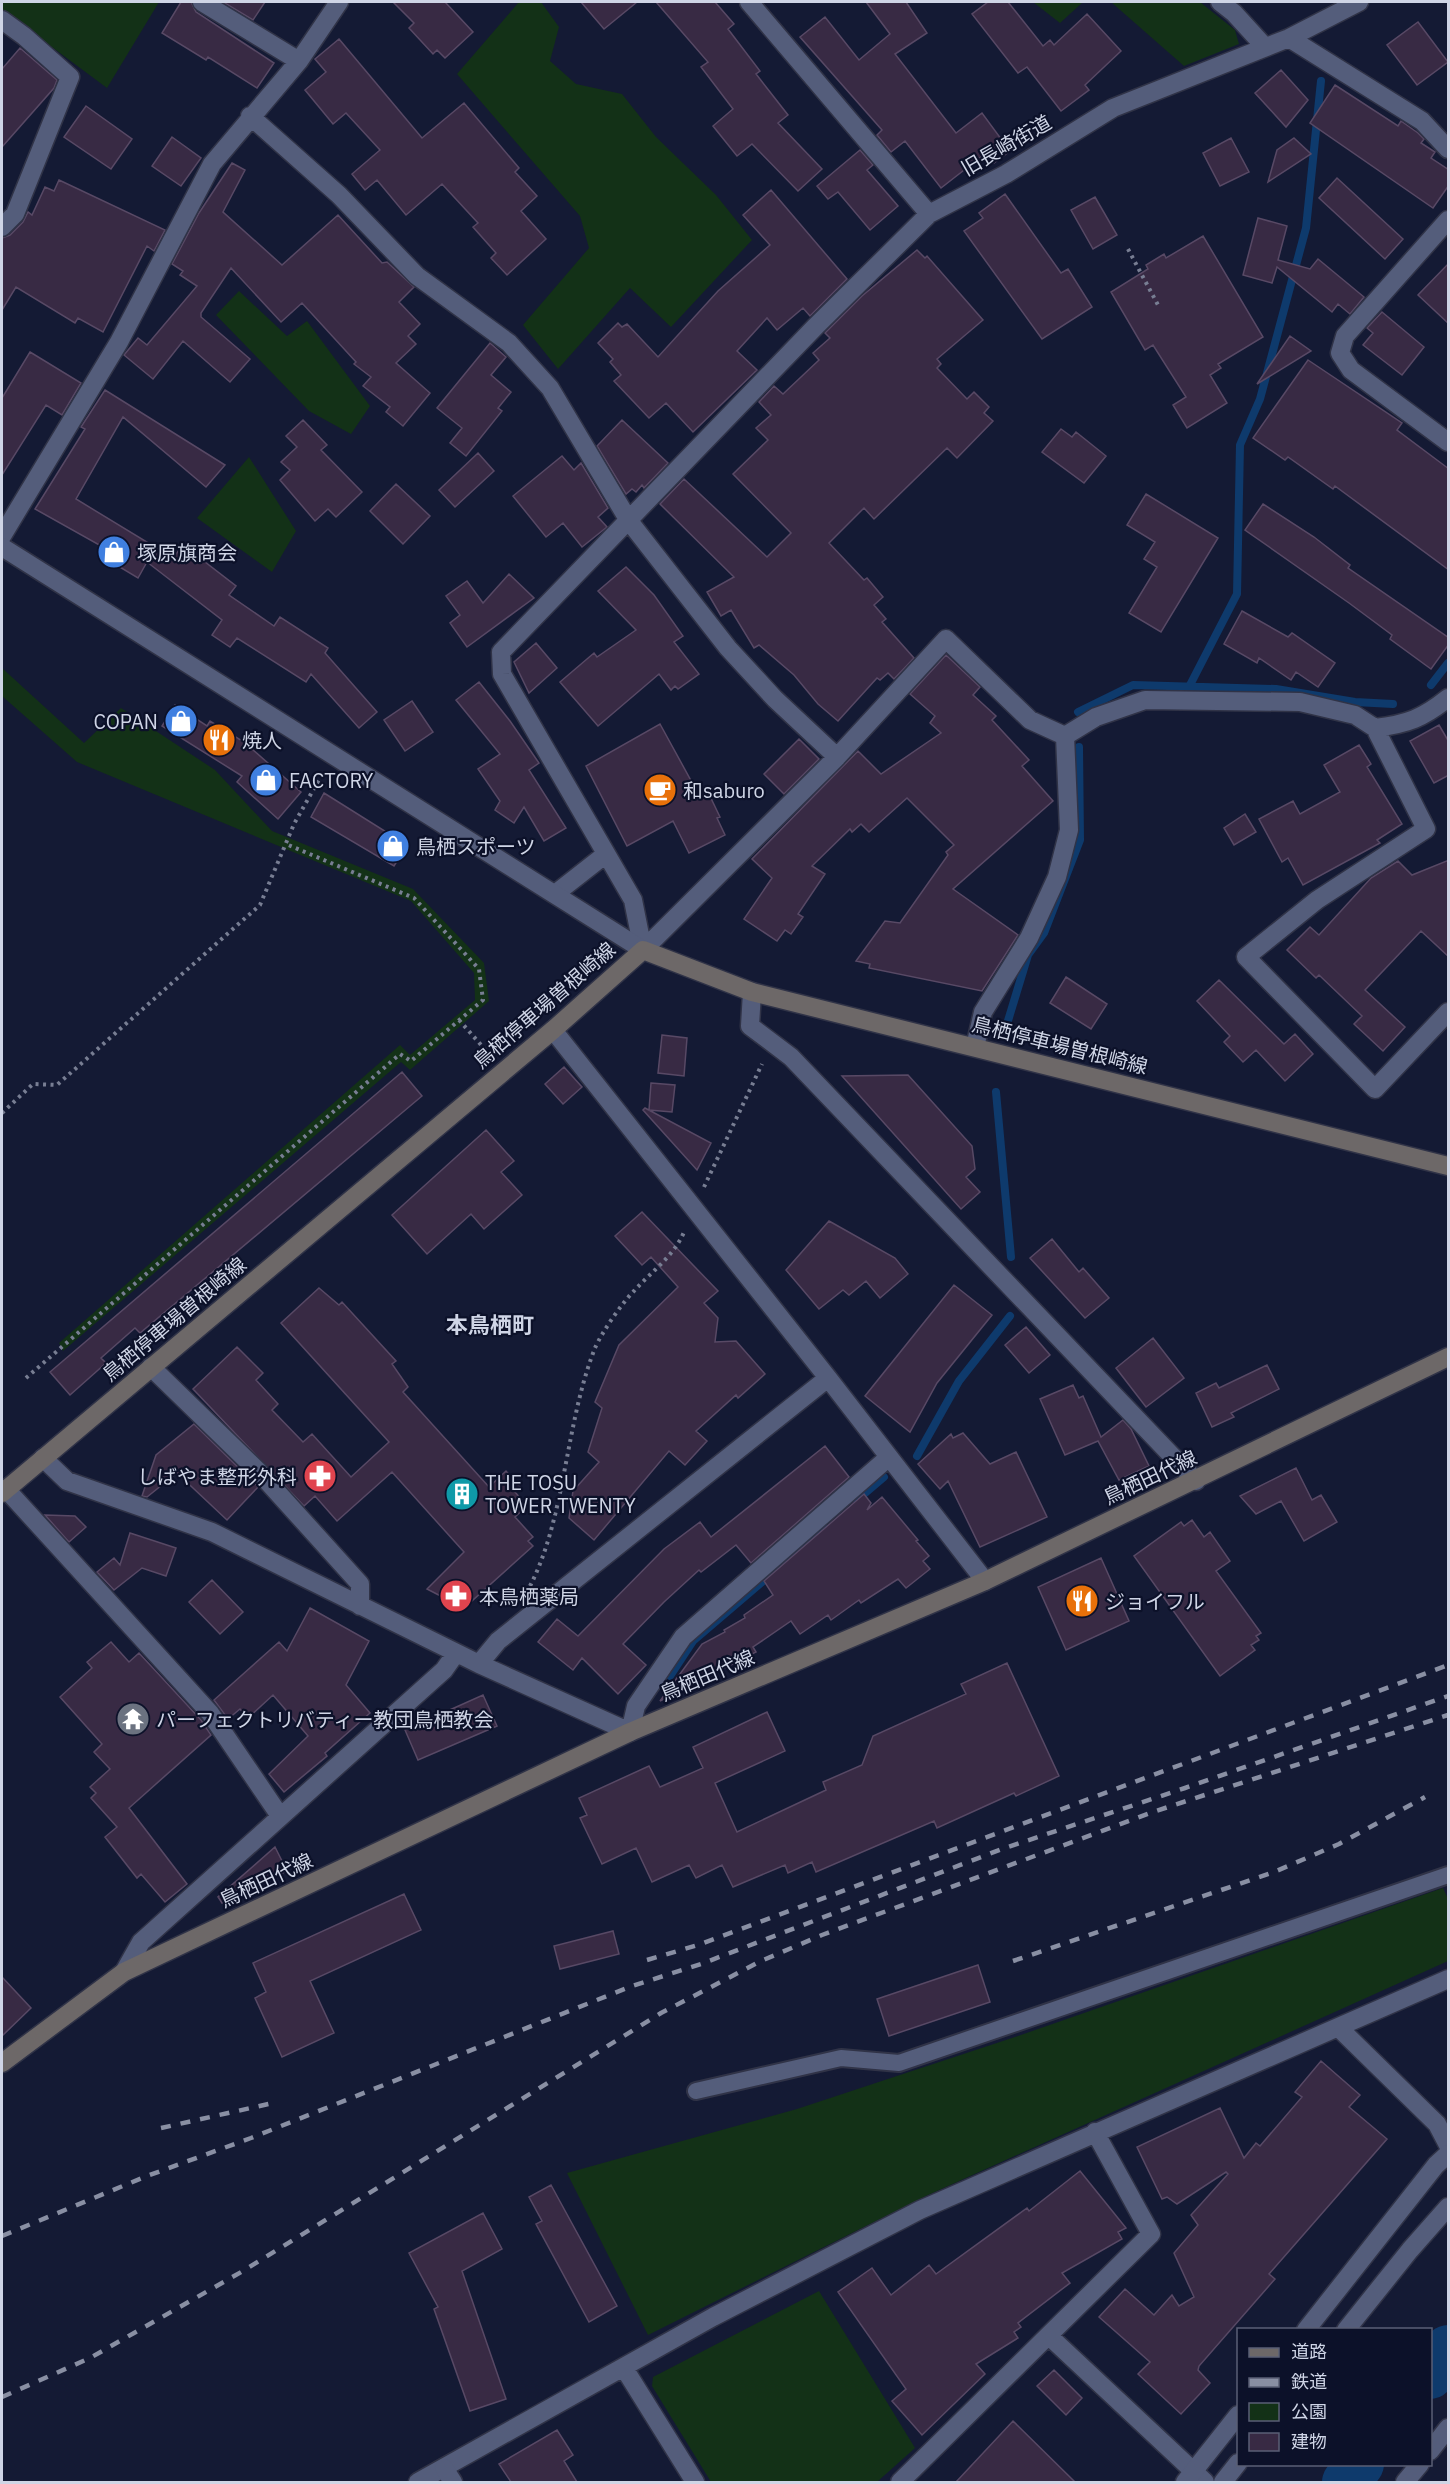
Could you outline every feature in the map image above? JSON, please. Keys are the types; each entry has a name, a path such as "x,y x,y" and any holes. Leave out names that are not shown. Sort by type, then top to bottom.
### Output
{"main road":[{"name":"鳥栖停車場曽根崎線","path":"4,1491 553,1030 643,950 752,992 1449,1167"},
{"name":"鳥栖田代線","path":"2,2064 124,1972 630,1732 985,1581 1449,1357"}],"street":[{"path":"202,2 299,61"},
{"path":"2,536 119,342 212,164 250,116 299,61 339,2"},
{"path":"749,2 929,214"},
{"path":"1220,2 1234,13 1265,47"},
{"name":"旧長崎街道","path":"643,950 633,900 502,674 501,652 815,327 929,214 1006,174 1113,108 1289,38 1359,2"},
{"path":"2,20 70,76 15,214 2,227"},
{"path":"1289,38 1422,121 1449,149"},
{"path":"250,116 339,195 417,276 509,343 550,388 629,521 728,648 775,699 837,757"},
{"path":"1449,220 1344,336 1340,353 1351,370 1449,442"},
{"path":"2,547 643,950 837,757 946,639 1030,720 1065,736"},
{"path":"1376,728 1406,724 1427,715 1449,698"},
{"path":"1065,736 1096,717 1145,700 1300,702 1355,715 1376,728 1426,829 1317,900 1246,957 1375,1089 1449,1012"},
{"path":"975,1047 983,1012 1029,938 1058,878 1068,830 1065,736"},
{"path":"555,894 606,854"},
{"path":"752,992 750,1026 791,1057 1196,1481"},
{"path":"553,1030 985,1581"},
{"path":"151,1367 259,1472 360,1584 360,1606"},
{"path":"479,1664 498,1641 828,1378"},
{"path":"43,1458 67,1481 212,1532 456,1653 630,1732 636,1707 683,1637 889,1456"},
{"path":"4,1491 210,1713 280,1816"},
{"path":"124,1972 141,1942 444,1670 456,1653"},
{"path":"418,2482 448,2475 624,2368 713,2318 920,2210 1449,1978"},
{"path":"1339,2028 1437,2124 1449,2145"},
{"path":"900,2482 1151,2234 1095,2132"},
{"path":"1308,2328 1436,2164 1449,2154"},
{"path":"1348,2328 1410,2250 1449,2207"},
{"path":"1049,2336 1195,2479 1237,2418"},
{"path":"624,2368 695,2482"},
{"path":"1432,2450 1449,2428"},
{"path":"1223,2482 1237,2465"},
{"path":"1405,2482 1418,2466"}],"lane":[{"path":"696,2091 841,2058 899,2063 1449,1875"}],"path":[{"path":"1128,249 1158,305"},
{"path":"2,1113 33,1084 57,1085 260,905 286,844 321,776"},
{"path":"26,1378 400,1053 411,1061 483,1000 479,969 414,898 286,844"},
{"path":"459,1020 491,1055"},
{"path":"522,1623 520,1605 544,1558 578,1398 596,1345 631,1293 678,1246 771,1044"}],"green space":[{"path":"2,2 159,2 107,88 2,10"},
{"path":"519,2 541,2 559,27 550,61 576,84 622,94 656,137 716,195 752,240 671,327 630,288 558,369 523,325 589,248 580,216 457,74"},
{"path":"1033,2 1083,2 1060,23"},
{"path":"1111,2 1200,2 1235,30 1239,44 1184,66"},
{"path":"239,291 287,336 307,321 370,406 351,434 309,411 216,315"},
{"path":"249,457 296,531 272,572 197,518"},
{"path":"2,668 84,743 121,708 215,770 272,831 413,889 484,963 489,1001 410,1070 401,1062 63,1351 59,1343 400,1045 410,1055 475,1000 474,973 411,901 77,762 2,696"},
{"path":"1443,1888 1448,1899 1448,1961 926,2196 648,2335 567,2173 797,2109 1018,2036"},
{"path":"819,2291 915,2448 877,2482 711,2482 652,2386 653,2377"}],"building":[{"path":"181,2 191,2 196,12 274,63 257,88 208,57 206,60 162,33"},
{"path":"223,2 265,2 253,20"},
{"path":"393,2 445,2 473,32 445,58 437,50 433,54 409,28 414,23"},
{"path":"581,2 637,2 604,29"},
{"path":"656,2 715,2 734,24 728,29 760,71 756,74 788,115 778,123 822,169 798,191 752,144 737,156 713,126 733,109 701,67 708,62"},
{"path":"866,2 906,2 927,33 895,54 956,133 982,113 1010,151 994,163 986,153 941,188 905,141 891,152 877,135 882,130 800,37 825,17 859,60 890,34"},
{"path":"988,2 1008,2 1043,46 1050,40 1054,45 1087,14 1121,51 1085,85 1089,90 1061,111 1027,67 1018,73 972,14"},
{"path":"1418,22 1448,62 1417,85 1387,45"},
{"path":"339,39 422,138 464,103 519,168 515,172 537,196 521,211 546,239 507,275 491,258 496,253 473,227 478,223 442,184 406,215 377,180 365,190 352,174 380,150 346,113 333,124 305,90 326,72 315,59"},
{"path":"20,48 57,80 54,88 2,147 2,69"},
{"path":"1281,70 1308,100 1286,127 1255,93"},
{"path":"1335,85 1398,126 1401,121 1424,139 1421,143 1435,152 1431,158 1449,170 1449,185 1433,208 1310,123"},
{"path":"86,106 132,139 111,169 64,137"},
{"path":"172,137 201,158 181,186 152,166"},
{"path":"1231,138 1249,172 1220,186 1203,153"},
{"path":"1294,138 1311,154 1268,182 1277,150"},
{"path":"860,150 873,165 867,170 898,206 870,230 838,192 828,199 817,186"},
{"path":"232,163 245,170 223,212 282,265 338,215 382,263 387,262 414,287 399,302 420,324 408,336 416,344 396,363 430,393 403,426 386,412 390,407 363,386 371,377 354,364 356,362 302,303 281,322 231,268 201,313 201,317 250,359 230,382 183,341 153,379 124,355 138,338 147,345 197,286 180,275 183,271 172,264 199,213"},
{"path":"1337,178 1403,239 1385,259 1319,198"},
{"path":"59,180 165,230 154,251 147,246 103,332 78,318 75,323 16,287 2,310 2,238 10,235 23,222 28,212 32,215 45,187 54,191"},
{"path":"771,190 847,279 810,316 803,308 777,330 767,318 737,351 757,370 693,432 666,403 649,418 614,381 621,375 610,362 613,359 598,343 618,323 622,327 627,324 658,357 718,291 770,245 743,215"},
{"path":"1005,194 1061,273 1068,269 1092,307 1042,339 964,231 983,218 979,213"},
{"path":"1095,197 1117,235 1093,249 1071,210"},
{"path":"1258,218 1287,226 1278,260 1310,269 1318,259 1364,297 1350,314 1338,304 1332,312 1277,267 1272,283 1243,275"},
{"path":"1203,236 1263,337 1218,364 1221,368 1210,375 1227,403 1187,428 1173,405 1186,397 1153,345 1145,350 1111,292 1148,269 1146,265 1164,254 1166,258"},
{"path":"917,250 925,258 927,256 983,320 937,359 941,364 937,368 967,399 974,392 989,407 984,413 993,421 957,458 947,448 874,519 864,508 829,543 864,580 867,578 883,597 874,605 886,619 882,622 914,658 894,679 888,673 880,680 877,678 838,721 818,704 794,675 759,645 754,648 731,610 721,616 707,592 734,577 660,504 684,479 767,557 791,533 733,474 768,440 756,428 771,415 759,402 774,386 783,394 819,360 813,353 830,338 825,333 862,296"},
{"path":"1449,263 1449,324 1418,295"},
{"path":"1382,312 1424,347 1402,375 1363,345 1373,333 1367,328"},
{"path":"1290,336 1311,351 1257,384"},
{"path":"490,343 506,357 491,375 511,392 498,408 502,411 466,456 450,443 462,428 437,408"},
{"path":"30,352 81,383 62,415 46,405 2,475 2,398"},
{"path":"1308,360 1402,423 1397,430 1449,469 1449,570 1335,486 1333,489 1288,457 1285,460 1253,438"},
{"path":"105,390 225,465 206,487 123,417 76,499 173,558 183,545 236,586 229,595 274,626 280,617 328,648 325,653 377,712 359,728 311,674 306,682 237,638 230,647 212,635 222,620 147,562 138,578 98,554 103,547 35,509 85,429 81,427"},
{"path":"303,420 327,445 321,450 362,492 336,517 328,509 315,521 280,480 290,470 281,462 297,447 286,436"},
{"path":"622,420 668,463 644,488 642,485 636,492 632,489 626,494 597,446"},
{"path":"1061,429 1072,437 1076,432 1106,456 1084,483 1042,452"},
{"path":"478,453 494,471 455,507 439,490"},
{"path":"562,456 574,470 581,463 608,508 598,517 607,527 582,547 563,523 546,537 513,496"},
{"path":"396,484 430,516 403,544 370,511"},
{"path":"1146,494 1218,538 1161,632 1129,613 1157,567 1144,559 1155,542 1127,525"},
{"path":"1263,504 1314,537 1350,565 1348,568 1449,638 1449,644 1431,669 1390,639 1392,635 1245,530"},
{"path":"626,567 654,595 683,636 674,642 699,674 678,689 675,686 671,690 659,674 598,726 560,682 594,653 597,657 636,630 598,591"},
{"path":"509,574 534,598 467,647 450,623 460,615 446,596 467,581 483,603"},
{"path":"1242,611 1288,637 1292,633 1335,663 1318,687 1296,672 1291,680 1259,658 1257,663 1224,644"},
{"path":"536,643 557,668 529,693 514,662"},
{"path":"946,655 980,687 973,695 996,716 992,720 1029,760 1022,766 1053,801 953,889 1018,935 982,991 869,968 870,964 856,961 885,921 900,923 948,855 946,852 954,845 907,798 869,832 861,824 852,832 850,829 812,866 825,874 798,914 803,917 791,934 785,930 777,941 744,919 772,878 752,859 858,751 881,774 941,733 930,723 935,716 910,694"},
{"path":"479,682 539,763 529,770 566,828 544,841 524,807 514,823 495,810 500,801 478,769 500,754 456,700"},
{"path":"412,701 433,732 405,751 384,720"},
{"path":"175,705 207,726 210,721 244,742 301,792 278,819 237,782 242,776 162,726"},
{"path":"660,724 694,786 697,785 701,793 707,790 720,817 717,818 725,835 689,853 673,821 627,846 586,766"},
{"path":"1439,725 1449,742 1449,775 1434,783 1410,741"},
{"path":"799,739 819,759 784,794 764,774"},
{"path":"1359,745 1371,764 1367,767 1402,824 1377,840 1380,843 1303,885 1288,858 1282,862 1259,819 1293,801 1300,814 1340,792 1324,765"},
{"path":"324,793 407,845 394,866 311,817"},
{"path":"1245,814 1256,832 1234,845 1224,828"},
{"path":"1449,860 1449,957 1421,931 1365,990 1405,1027 1383,1051 1354,1024 1362,1016 1319,975 1316,978 1287,950 1310,927 1319,935 1371,878 1398,861 1412,875"},
{"path":"1066,977 1107,1004 1091,1029 1050,1003"},
{"path":"1219,980 1284,1044 1295,1034 1313,1054 1285,1081 1256,1050 1243,1062 1224,1042 1230,1036 1197,1001"},
{"path":"662,1035 687,1038 684,1076 658,1073"},
{"path":"564,1067 582,1087 563,1104 545,1084"},
{"path":"402,1072 422,1096 140,1333 135,1328 101,1358 106,1363 70,1395 50,1372"},
{"path":"908,1075 972,1146 975,1169 966,1177 980,1192 961,1209 842,1076"},
{"path":"651,1083 675,1085 672,1112 649,1110"},
{"path":"645,1108 711,1143 697,1170 643,1110"},
{"path":"486,1130 514,1161 501,1172 522,1195 484,1229 471,1214 427,1254 392,1215"},
{"path":"642,1212 718,1291 704,1303 718,1318 715,1342 736,1341 765,1374 738,1398 736,1395 696,1431 707,1441 685,1465 669,1451 594,1540 569,1518 573,1491 599,1462 588,1452 602,1408 595,1402 619,1345 678,1287 651,1257 642,1265 615,1236"},
{"path":"829,1221 895,1258 908,1274 880,1298 866,1281 849,1295 843,1290 819,1309 786,1270"},
{"path":"1052,1239 1079,1272 1083,1268 1109,1298 1085,1318 1030,1258"},
{"path":"954,1285 992,1315 937,1383 910,1432 865,1396"},
{"path":"319,1288 339,1305 342,1302 396,1361 392,1364 408,1387 403,1392 489,1487 506,1471 520,1487 515,1492 527,1506 515,1517 533,1537 528,1541 533,1546 464,1608 427,1589 464,1552 392,1472 337,1521 315,1496 304,1506 193,1389 237,1347 263,1373 256,1380 278,1404 272,1410 303,1442 312,1434 351,1477 389,1442 281,1323"},
{"path":"1026,1327 1050,1355 1029,1373 1005,1345"},
{"path":"1153,1338 1184,1378 1146,1407 1116,1368"},
{"path":"1267,1365 1279,1389 1231,1413 1234,1417 1212,1427 1196,1393 1216,1383 1219,1388"},
{"path":"1073,1385 1079,1398 1083,1396 1101,1437 1123,1420 1131,1429 1149,1466 1119,1480 1098,1441 1065,1455 1040,1399"},
{"path":"194,1424 258,1487 227,1520 177,1473 147,1497 142,1496 156,1455"},
{"path":"963,1433 990,1464 1016,1452 1047,1517 980,1547 948,1481 940,1489 918,1464 951,1434 953,1438"},
{"path":"825,1446 849,1477 751,1563 736,1545 701,1572 699,1570 664,1602 623,1644 646,1665 618,1694 582,1658 573,1670 538,1642 557,1619 578,1636 664,1549 700,1522 711,1537"},
{"path":"1296,1468 1312,1500 1321,1495 1337,1522 1304,1541 1281,1501 1256,1514 1240,1496"},
{"path":"864,1494 871,1503 867,1510 882,1497 929,1556 923,1561 930,1569 906,1588 898,1579 861,1603 859,1600 831,1620 828,1615 800,1634 791,1621 753,1647 756,1652 660,1701 702,1644 725,1632 724,1630 745,1618 744,1615 773,1595 764,1581"},
{"path":"45,1515 75,1516 86,1527 69,1542"},
{"path":"1192,1520 1204,1537 1210,1532 1230,1561 1216,1571 1261,1633 1256,1636 1259,1640 1251,1645 1255,1650 1220,1676 1134,1556 1181,1522 1184,1526"},
{"path":"130,1533 176,1548 166,1576 142,1568 114,1590 97,1572 114,1558 120,1565"},
{"path":"1101,1558 1129,1621 1066,1650 1038,1587"},
{"path":"212,1580 243,1612 220,1634 189,1602"},
{"path":"310,1608 369,1641 346,1685 370,1713 325,1753 327,1756 284,1792 269,1774 308,1736 273,1695 248,1718 240,1709 228,1719 214,1700 279,1642 287,1651"},
{"path":"111,1642 129,1662 139,1653 201,1720 211,1735 129,1808 187,1884 165,1902 141,1874 137,1878 105,1837 117,1827 91,1798 96,1793 90,1787 110,1769 94,1752 102,1744 60,1697 92,1668 87,1662"},
{"path":"1007,1663 1059,1776 1016,1796 1014,1793 937,1828 934,1821 816,1872 812,1862 788,1873 785,1865 733,1887 722,1865 696,1878 689,1865 652,1882 636,1848 602,1864 580,1818 587,1815 579,1798 649,1766 660,1787 703,1768 693,1747 767,1712 785,1751 715,1783 737,1832 826,1790 823,1782 862,1765 873,1736 966,1694 961,1684"},
{"path":"483,1695 497,1726 418,1760 405,1730"},
{"path":"275,1847 287,1871 222,1903 218,1897"},
{"path":"404,1894 421,1930 310,1981 334,2033 282,2057 255,1998 266,1992 253,1963"},
{"path":"613,1931 619,1954 560,1969 554,1946"},
{"path":"978,1965 990,2002 889,2036 877,1999"},
{"path":"2,1977 31,2008 2,2036"},
{"path":"1321,2061 1360,2095 1349,2107 1387,2139 1269,2274 1275,2279 1199,2366 1198,2370 1210,2383 1181,2414 1138,2374 1150,2362 1099,2317 1125,2289 1154,2315 1172,2295 1179,2306 1194,2297 1174,2253 1198,2225 1191,2215 1228,2174 1226,2172 1177,2204 1167,2197 1162,2199 1137,2147 1220,2108 1244,2158 1256,2143 1260,2146 1302,2097 1295,2092"},
{"path":"1080,2171 1126,2228 1118,2232 1122,2239 1062,2273 1070,2283 1018,2323 1021,2327 1014,2332 1018,2338 976,2364 985,2374 922,2435 892,2401 906,2389 838,2292 872,2268 891,2295 929,2265 936,2274 1027,2208 1029,2211"},
{"path":"551,2185 617,2306 589,2322 536,2224 542,2221 529,2197"},
{"path":"483,2213 502,2249 462,2271 506,2399 470,2411 434,2309 438,2307 409,2253"},
{"path":"1054,2370 1082,2398 1066,2415 1037,2386"},
{"path":"1013,2421 1075,2482 956,2482"},
{"path":"557,2430 573,2455 564,2461 577,2482 511,2482 499,2464"}],"waterway":[{"path":"1190,685 1237,594 1240,445 1260,399 1306,228 1321,81"},
{"path":"1431,685 1448,663"},
{"path":"1078,712 1133,685 1276,689 1355,702 1393,704"},
{"path":"1007,1024 1028,955 1044,933 1080,840 1079,747"},
{"path":"996,1092 1011,1257"},
{"path":"917,1456 959,1381 1010,1316"},
{"path":"857,1500 884,1477"},
{"path":"670,1676 693,1641 825,1528"},
{"path":"1432,2372 1448,2349"},
{"path":"1346,2482 1358,2466"}],"railway":[{"path":"647,1960 698,1945 1448,1665"},
{"path":"2,2236 147,2176 251,2138 632,1986 701,1964 1002,1849 1448,1696"},
{"path":"2,2397 90,2358 243,2271 661,2013 761,1961 822,1935 1153,1812 1448,1715"},
{"path":"1013,1961 1274,1872 1339,1844 1425,1797"},
{"path":"161,2128 273,2103"}],"place":[{"name":"塚原旗商会","path":"114,552"},
{"name":"COPAN","path":"181,721"},
{"name":"焼人","path":"219,740"},
{"name":"FACTORY","path":"266,780"},
{"name":"和saburo","path":"660,790"},
{"name":"鳥栖スポーツ","path":"393,846"},
{"name":"しばやま整形外科","path":"320,1476"},
{"name":"THE TOSU TOWER TWENTY","path":"462,1494"},
{"name":"本鳥栖薬局","path":"456,1596"},
{"name":"ジョイフル","path":"1082,1601"},
{"name":"パーフェクトリバティー教団鳥栖教会","path":"133,1719"}],"district":[{"name":"本鳥栖町","path":"490,1324"}]}
